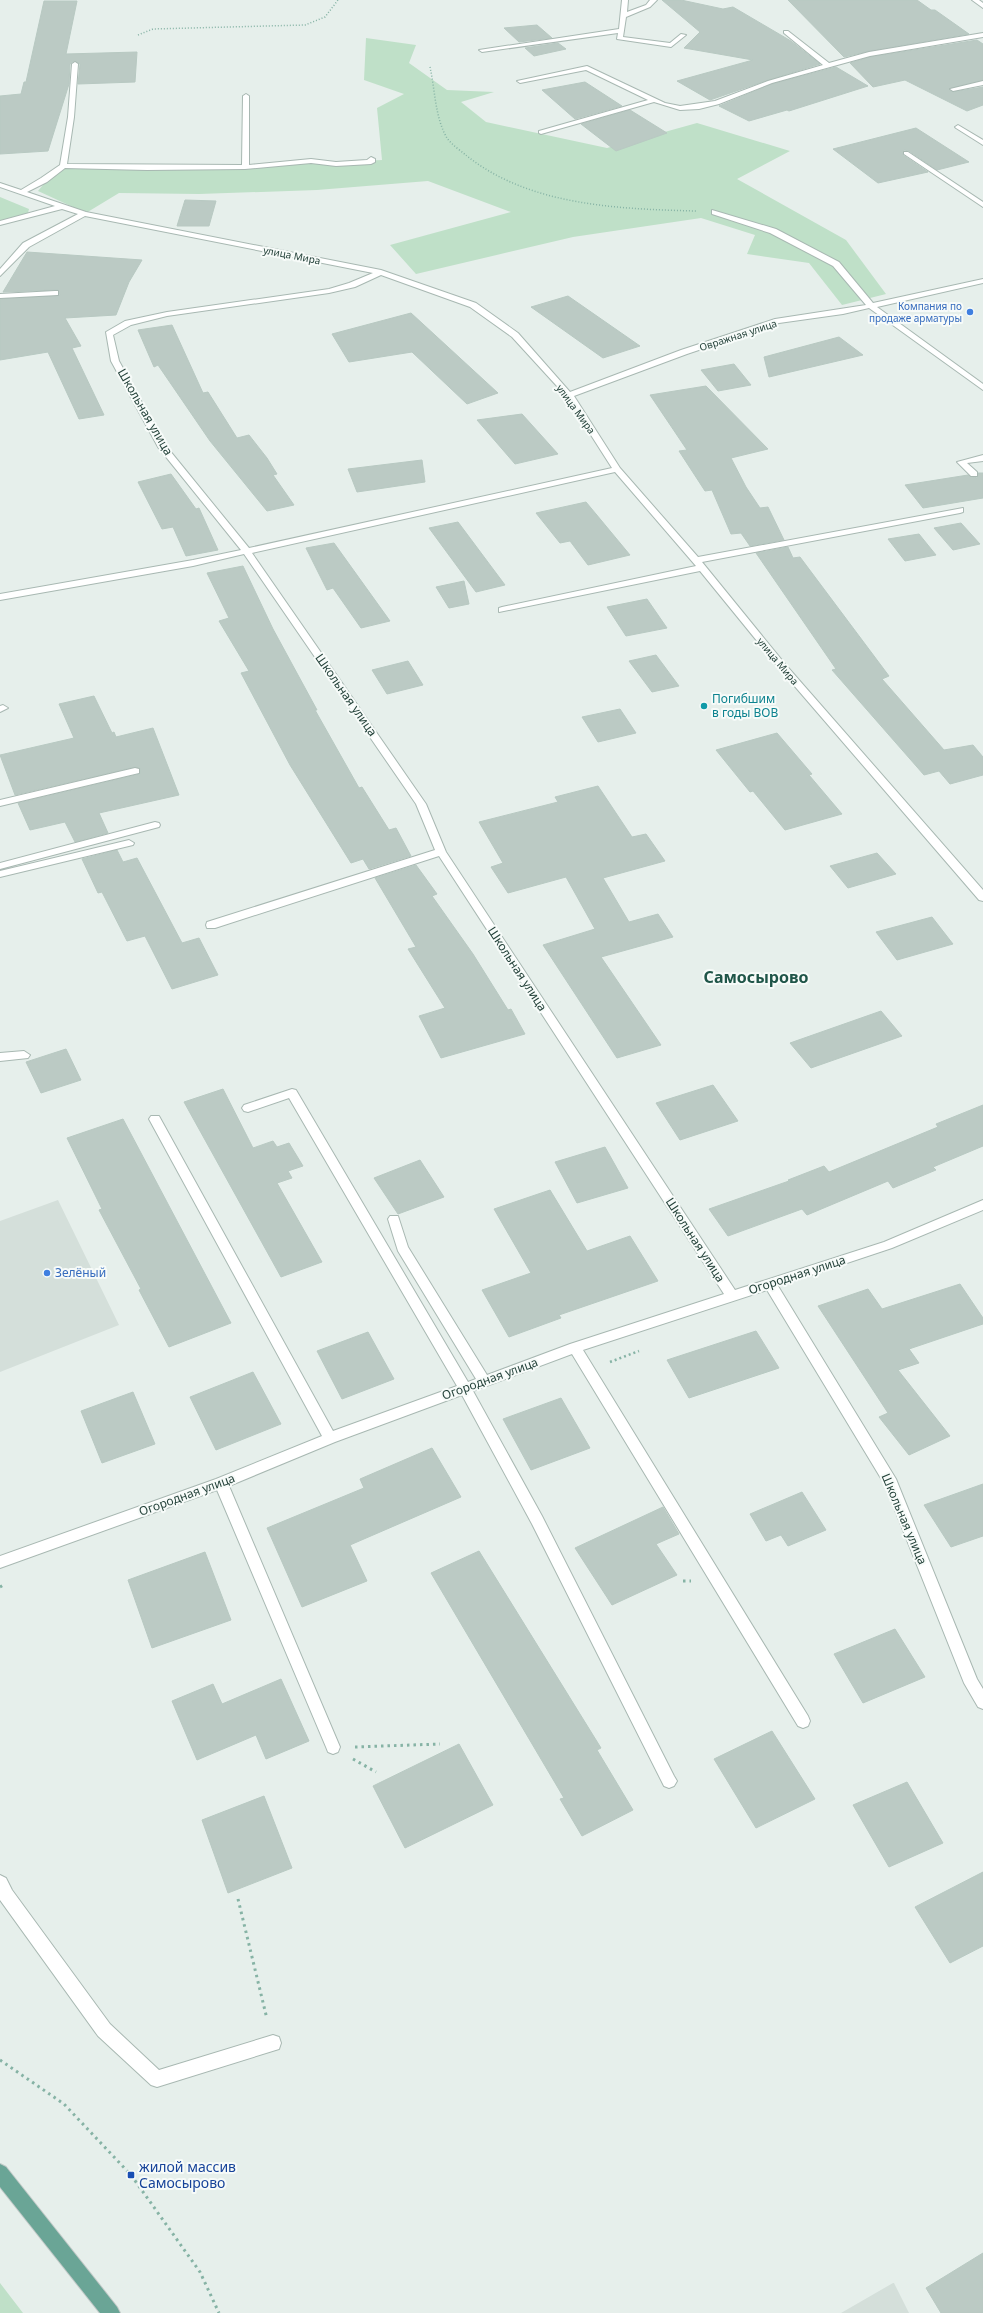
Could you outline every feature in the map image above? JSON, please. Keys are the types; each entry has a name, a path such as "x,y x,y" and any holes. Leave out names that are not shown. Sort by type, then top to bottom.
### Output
{"main road":[{"path":"0,2173 111,2313"}],"street":[{"path":"625,0 622,30 618,40 672,45 683,35"},
{"path":"623,16 648,6 654,0"},
{"path":"975,0 983,6"},
{"path":"482,50 622,30"},
{"path":"786,32 828,66"},
{"path":"520,81 587,68 654,100 680,108 705,106 717,103 770,82 869,54 983,35"},
{"path":"63,166 72,117 75,64"},
{"path":"953,89 983,83"},
{"path":"245,167 246,96"},
{"path":"541,132 654,100"},
{"path":"958,127 983,143"},
{"path":"906,153 983,205"},
{"path":"20,193 44,180 63,166 147,168 245,167 311,161 336,164 371,162 372,159"},
{"name":"улица Мира","path":"0,185 60,207 84,214 381,272 421,284 473,305 515,336 569,395 617,469 696,560 782,666 979,887 983,897"},
{"path":"0,224 60,207"},
{"path":"715,212 773,231 836,264 871,306 983,388"},
{"path":"0,274 26,245 84,214"},
{"name":"Школьная улица","path":"381,272 352,285 329,291 167,314 128,323 109,334 115,361 162,447 246,550 421,804 441,852 732,1296"},
{"name":"Овражная улица","path":"569,395 684,352 778,321 843,312 983,281"},
{"path":"0,296 55,293"},
{"path":"974,474 961,462 983,458"},
{"path":"0,597 193,563 246,550 617,469"},
{"path":"696,560 960,510"},
{"path":"502,610 701,568"},
{"path":"0,803 136,771"},
{"path":"0,866 154,825"},
{"path":"0,874 129,843"},
{"path":"211,925 441,852"},
{"path":"0,1057 24,1055"},
{"path":"248,1108 292,1092 465,1388 537,1520 669,1781"},
{"path":"155,1119 330,1438"},
{"name":"Огородная улица","path":"0,1562 221,1483 330,1438 575,1348 888,1245 983,1205"},
{"path":"394,1219 402,1248 484,1381"},
{"name":"Школьная улица","path":"770,1284 891,1483 971,1682 983,1702"},
{"path":"575,1348 803,1721"},
{"path":"221,1483 333,1747"},
{"path":"0,1883 6,1895 104,2030 157,2079 273,2043"}],"path":[{"path":"138,35 153,29 305,25 324,20 338,0"},
{"path":"430,67 446,136 473,164 512,184 571,200 656,211 715,212"},
{"path":"333,1747 440,1744"},
{"path":"333,1747 376,1772"},
{"path":"238,1899 273,2043"},
{"path":"0,2060 64,2104 131,2175 200,2272 219,2313"}],"shaded area":[{"name":"Зелёный","path":"58,1200 119,1325 0,1372 0,1221"},
{"path":"893,2283 909,2313 841,2313"}],"green space":[{"path":"366,38 416,45 409,63 447,90 494,92 461,102 486,122 607,148 697,123 790,151 737,179 846,240 886,294 842,305 809,263 747,254 755,235 701,218 573,237 416,274 390,245 511,212 428,181 317,190 199,194 119,193 86,213 38,191 57,168 162,170 382,160 377,108 404,94 364,80"},
{"path":"0,197 29,209 28,213 0,221"},
{"path":"0,2283 23,2313 0,2313"}],"building":[{"path":"662,0 681,0 723,9 733,7 791,41 820,64 710,100 677,81 753,60 684,48 700,32"},
{"path":"788,0 917,0 931,10 935,10 969,34 869,51 844,57"},
{"path":"44,1 77,1 66,54 137,52 135,82 78,84 80,64 74,61 70,64 69,84 48,151 0,154 0,96 21,94 24,82 26,82"},
{"path":"537,25 552,38 519,42 504,28"},
{"path":"977,40 983,44 983,80 949,89 953,92 983,87 983,105 967,111 905,80 873,87 850,63 870,57"},
{"path":"558,43 566,49 534,56 525,48"},
{"path":"836,67 868,86 789,111 787,110 749,121 719,106 772,84"},
{"path":"585,82 622,106 575,119 542,90"},
{"path":"630,110 667,133 616,151 581,124"},
{"path":"916,128 969,162 937,170 909,151 904,150 903,155 928,172 878,183 833,149"},
{"path":"185,200 216,201 209,226 177,226"},
{"path":"27,252 142,260 129,282 116,315 65,318 81,346 72,348 104,415 79,419 48,352 0,360 0,299 60,295 58,290 3,292"},
{"path":"568,296 640,346 603,358 531,307"},
{"path":"411,313 498,393 467,404 412,352 349,362 332,334"},
{"path":"172,325 203,393 208,392 237,438 249,435 267,458 277,474 273,475 294,505 267,511 210,441 158,365 154,367 138,330"},
{"path":"839,337 863,355 769,377 764,357"},
{"path":"734,364 751,385 718,391 701,370"},
{"path":"706,386 768,449 731,458 746,487 760,508 768,507 784,540 750,546 741,533 731,534 712,490 705,491 679,451 687,450 650,395"},
{"path":"522,414 558,454 515,464 477,420"},
{"path":"422,460 425,482 357,492 348,469"},
{"path":"978,473 983,473 983,498 923,508 905,485 968,475 977,478"},
{"path":"171,474 196,509 199,508 218,550 186,556 173,527 162,529 138,482"},
{"path":"586,502 630,555 588,565 570,541 560,543 536,513"},
{"path":"458,522 505,585 476,592 429,528"},
{"path":"961,523 980,544 953,550 934,528"},
{"path":"919,534 936,555 905,561 888,539"},
{"path":"334,543 390,621 361,628 333,588 327,590 306,548"},
{"path":"788,547 793,558 800,557 889,676 882,679 944,750 973,745 983,757 983,775 950,784 939,771 924,775 832,670 836,669 756,553"},
{"path":"243,566 273,629 317,710 315,710 359,788 362,787 389,830 396,828 411,856 369,869 363,859 351,863 290,765 241,673 249,671 219,621 229,618 207,573"},
{"path":"464,581 469,604 449,608 436,587"},
{"path":"647,599 667,628 626,636 607,607"},
{"path":"656,655 679,686 652,692 629,661"},
{"path":"408,661 423,685 387,694 372,670"},
{"path":"94,696 112,733 114,732 116,737 153,728 179,795 99,813 108,833 75,842 65,822 30,830 18,803 140,774 140,768 135,767 15,795 0,755 74,738 59,704"},
{"path":"620,709 636,733 598,742 582,717"},
{"path":"777,733 812,774 809,775 842,814 785,830 753,791 750,792 716,750"},
{"path":"598,786 632,837 646,834 665,861 603,878 629,922 658,914 673,937 601,957 661,1045 617,1058 543,945 595,929 566,877 508,893 491,867 503,863 479,822 558,802 555,797"},
{"path":"117,850 123,862 137,858 182,943 199,938 218,975 172,989 145,936 127,941 102,892 98,893 82,859"},
{"path":"877,853 896,874 848,888 830,866"},
{"path":"416,865 437,894 432,896 473,954 508,1010 511,1009 525,1034 441,1058 419,1016 445,1008 408,949 416,947 375,878"},
{"path":"932,917 953,944 897,960 876,932"},
{"path":"881,1011 902,1036 811,1068 790,1043"},
{"path":"66,1049 81,1080 41,1093 26,1062"},
{"path":"713,1085 738,1121 680,1140 656,1103"},
{"path":"223,1089 253,1148 273,1141 277,1147 289,1143 303,1166 288,1171 292,1178 277,1183 322,1262 281,1277 184,1102"},
{"path":"983,1105 983,1146 933,1167 936,1170 893,1188 888,1181 807,1215 802,1209 728,1236 709,1209 789,1181 788,1180 824,1166 829,1172 938,1127 936,1124"},
{"path":"123,1119 231,1323 169,1347 139,1290 141,1289 99,1210 102,1209 67,1138"},
{"path":"605,1147 628,1188 577,1203 555,1162"},
{"path":"420,1160 444,1197 398,1214 374,1178"},
{"path":"550,1190 587,1251 630,1236 658,1281 559,1315 561,1318 509,1337 482,1290 531,1273 494,1209"},
{"path":"960,1284 983,1318 983,1324 909,1349 919,1363 898,1370 950,1436 909,1455 879,1417 888,1413 818,1306 868,1289 882,1309"},
{"path":"756,1331 779,1368 689,1398 667,1360"},
{"path":"368,1332 394,1379 342,1399 317,1351"},
{"path":"253,1372 281,1424 216,1450 190,1397"},
{"path":"133,1392 155,1444 102,1463 81,1411"},
{"path":"561,1398 590,1448 531,1470 503,1419"},
{"path":"432,1448 461,1497 350,1545 367,1581 302,1607 267,1528 364,1488 360,1479"},
{"path":"983,1484 983,1536 951,1547 924,1505"},
{"path":"802,1492 826,1530 788,1546 781,1535 766,1541 750,1514"},
{"path":"663,1507 679,1534 656,1544 677,1575 612,1605 575,1548"},
{"path":"479,1551 601,1748 597,1750 633,1810 582,1836 560,1799 564,1798 431,1573"},
{"path":"205,1552 231,1620 152,1648 128,1580"},
{"path":"895,1629 925,1677 863,1703 834,1654"},
{"path":"281,1679 309,1741 266,1759 256,1735 197,1760 172,1701 213,1684 222,1704"},
{"path":"772,1731 815,1799 756,1828 714,1759"},
{"path":"459,1744 493,1805 405,1848 373,1786"},
{"path":"907,1782 943,1843 889,1867 853,1805"},
{"path":"264,1796 292,1868 228,1893 202,1820"},
{"path":"983,1872 983,1946 950,1963 915,1907"},
{"path":"983,2253 983,2313 941,2313 926,2288"}],"place":[{"name":"Компания по продаже арматуры","path":"970,312"},
{"name":"Погибшим в годы ВОВ","path":"704,706"},
{"name":"Зелёный","path":"47,1273"},
{"name":"жилой массив Самосырово","path":"131,2175"}],"district":[{"name":"Самосырово","path":"756,977"}]}
